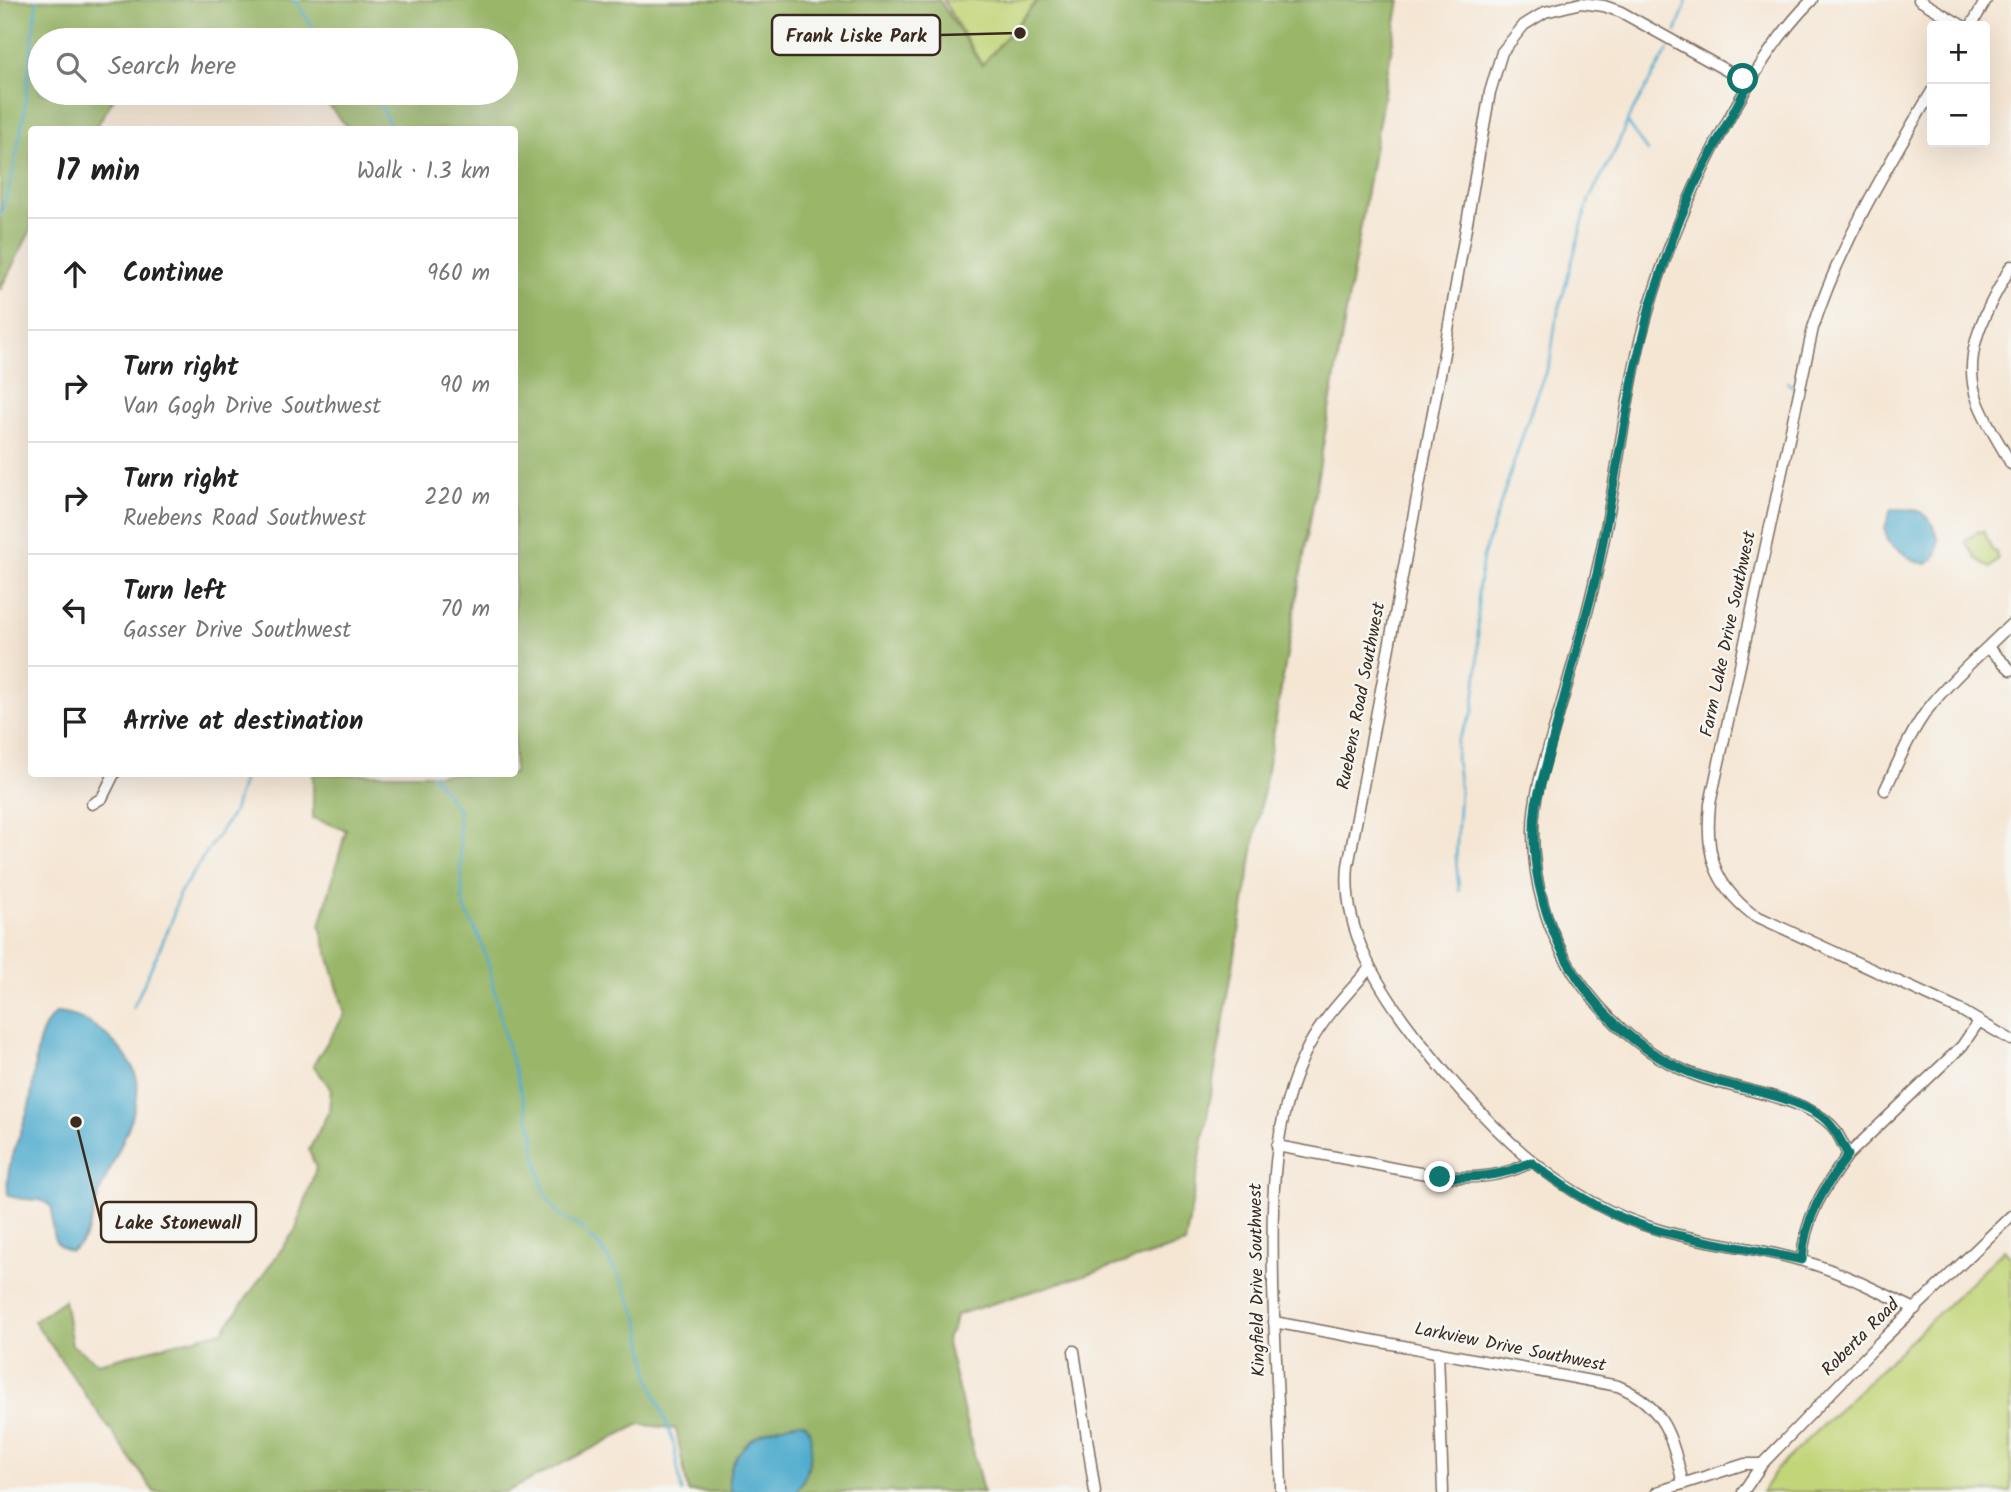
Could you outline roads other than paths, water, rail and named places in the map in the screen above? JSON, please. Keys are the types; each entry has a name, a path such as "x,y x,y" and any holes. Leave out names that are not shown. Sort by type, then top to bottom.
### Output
{"street":[{"path":"1812,0 1798,14 1749,83 1697,180 1664,260 1642,337 1597,574 1536,803 1533,835 1535,872 1546,915 1565,960 1593,999 1636,1043 1649,1053 1700,1077 1794,1103 1817,1113 1836,1131 1848,1155"},
{"path":"1919,0 1955,21"},
{"path":"1974,21 1986,0"},
{"name":"Ruebens Road Southwest","path":"1749,83 1621,12 1604,6 1581,3 1560,3 1524,25 1502,52 1490,92 1348,866 1350,910 1359,942 1387,998 1448,1077 1493,1127 1531,1162 1585,1199 1652,1228 1802,1260 1839,1273 1914,1309"},
{"name":"Farm Lake Drive Southwest","path":"1927,99 1868,201 1838,260 1813,328 1710,804 1707,829 1715,871 1740,905 1752,914 1926,994 2011,1040"},
{"path":"2011,267 1976,337 1971,355 1973,388 2011,464"},
{"path":"1885,790 1927,710 1948,685 2011,624"},
{"path":"1988,648 2011,670"},
{"path":"92,804 102,798 112,777"},
{"name":"Kingfield Drive Southwest","path":"1282,1492 1274,1322 1272,1196 1278,1146 1294,1080 1309,1046 1335,1007 1370,968"},
{"path":"1802,1260 1812,1212 1848,1155 1962,1046 1979,1021"},
{"path":"1278,1146 1440,1177 1496,1174 1531,1162"},
{"name":"Roberta Road","path":"1743,1492 1762,1464 1914,1309 2011,1216"},
{"name":"Larkview Drive Southwest","path":"1274,1322 1618,1386 1637,1394 1656,1410 1666,1429 1682,1484"},
{"path":"1074,1351 1095,1492"},
{"path":"1438,1352 1443,1492"},
{"path":"1657,1492 1745,1464 1762,1464"}],"water":[{"path":"1891,509 1920,512 1931,523 1938,537 1938,545 1933,559 1927,564 1914,561 1887,541 1885,528"},
{"path":"56,1013 78,1018 103,1032 126,1057 137,1081 135,1107 100,1192 87,1233 78,1246 70,1251 55,1239 52,1208 42,1201 13,1198 8,1195 7,1183 14,1150 29,1106 42,1033"},
{"path":"800,1422 806,1424 811,1450 805,1477 796,1492 731,1492 729,1475 744,1446 769,1430"}],"waterway":[{"path":"34,28 37,0"},
{"path":"294,0 314,28"},
{"path":"1676,32 1687,0"},
{"path":"1459,891 1456,858 1460,790 1457,741 1473,712 1478,664 1478,591 1483,557 1536,395 1550,362 1556,320 1589,199 1616,149 1629,117 1668,50"},
{"path":"0,216 11,182 28,79"},
{"path":"380,105 390,126"},
{"path":"1628,123 1647,151"},
{"path":"1787,382 1793,387"},
{"path":"133,1008 171,923 179,894 234,811 244,777"},
{"path":"434,777 458,810 463,905 479,937 489,966 504,1034 535,1139 533,1141 542,1184 557,1212 585,1231"},
{"path":"589,1236 601,1248 623,1283 639,1320 650,1379 673,1441 682,1492"}],"place":[{"name":"Frank Liske Park","path":"1020,33"},
{"name":"Lake Stonewall","path":"76,1122"}]}
